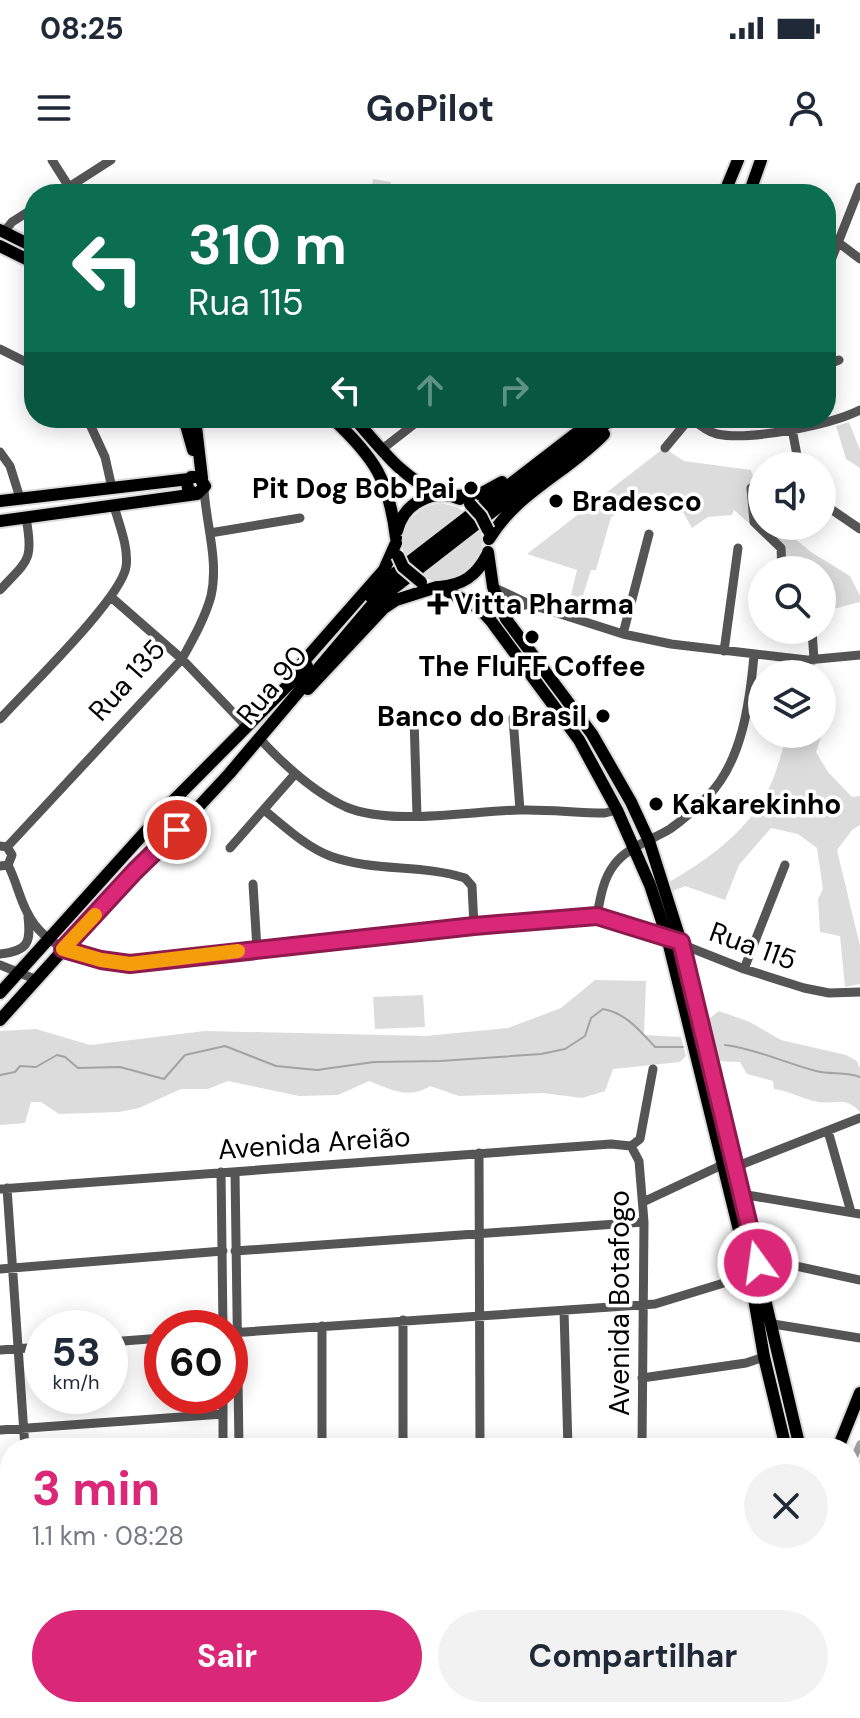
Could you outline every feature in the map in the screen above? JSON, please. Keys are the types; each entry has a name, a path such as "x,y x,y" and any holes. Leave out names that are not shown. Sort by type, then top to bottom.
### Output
{"main road":[{"path":"728,184 738,160"},
{"path":"753,184 761,160"},
{"path":"2,231 24,242"},
{"path":"0,246 24,258"},
{"name":"Rua 135","path":"187,428 194,455 196,485"},
{"name":"Rua 135","path":"195,428 196,485"},
{"path":"341,428 381,473 392,508 396,546 403,567 421,582 480,609 491,621 579,740 635,849 667,937 728,1166 741,1194 773,1324 783,1345 806,1438"},
{"path":"362,428 413,480 470,504 481,516 488,540 493,587 506,619 592,734 631,802 649,841 681,942 762,1333 794,1438"},
{"path":"250,722 384,570 396,546 399,524 416,502 429,496 480,494 494,488 575,428"},
{"name":"Rua 90","path":"0,993 173,801 286,690 389,579 583,428"},
{"name":"Rua 90","path":"0,1020 126,880 170,838 385,593 603,428"},
{"path":"278,714 301,697 384,608 396,600 458,584 471,577 481,566 488,540 510,509 590,449 608,428"},
{"path":"0,501 112,488 196,485"},
{"path":"0,521 114,506 196,485"},
{"path":"773,1324 772,1361 784,1438"},
{"path":"842,1438 860,1393"},
{"path":"849,1438 860,1413"}],"street":[{"path":"52,160 67,184"},
{"path":"74,184 111,160"},
{"path":"836,250 860,187"},
{"path":"2,231 24,214"},
{"path":"839,243 860,259"},
{"path":"0,349 24,361"},
{"path":"836,419 860,410"},
{"path":"92,428 105,457 112,488"},
{"path":"381,450 409,428"},
{"path":"665,448 682,428"},
{"path":"704,428 713,434 738,436 771,428"},
{"path":"792,428 796,452"},
{"path":"0,452 10,466 20,498"},
{"name":"Rua 135","path":"4,847 182,659 211,595 213,569 210,533 196,485"},
{"path":"0,719 111,597 126,569 126,554 114,506"},
{"path":"836,513 860,529"},
{"path":"0,590 29,557 31,547 26,518"},
{"path":"210,533 300,518"},
{"path":"623,634 649,534"},
{"path":"724,651 738,548"},
{"path":"493,587 529,604 623,634 754,655 814,660 860,655"},
{"path":"111,597 250,722"},
{"path":"506,619 518,607 529,604"},
{"path":"813,644 814,660"},
{"path":"597,916 602,888 613,865 628,851 672,827 710,795 733,757 749,711 754,655"},
{"path":"414,718 417,816"},
{"path":"513,718 520,810"},
{"path":"259,738 295,774 348,808 377,814 417,816 520,810 605,813 617,810"},
{"path":"230,848 295,774"},
{"path":"264,810 303,841 328,855 353,863 465,878 472,886 474,926"},
{"path":"4,847 12,855 4,866 28,915 63,949"},
{"path":"744,969 785,865"},
{"path":"253,884 257,949"},
{"path":"0,954 21,949 29,938 28,915"},
{"name":"Rua 115","path":"63,949 101,960 130,964 474,926 597,916 681,942 744,969 829,993 860,992"},
{"path":"0,965 37,980"},
{"path":"631,1146 640,1139 653,1069"},
{"path":"643,1202 728,1166 860,1118"},
{"path":"741,1194 855,1213 828,1131"},
{"name":"Avenida Areião","path":"3,1188 611,1144 631,1146"},
{"name":"Avenida Botafogo","path":"631,1146 639,1161 644,1222 642,1438"},
{"path":"479,1153 480,1438"},
{"path":"221,1172 223,1310"},
{"path":"234,1310 235,1172"},
{"path":"3,1188 13,1268 24,1438"},
{"path":"235,1251 644,1222"},
{"path":"0,1269 223,1251"},
{"path":"758,1263 768,1260 860,1280"},
{"path":"248,1332 655,1304 750,1275"},
{"path":"564,1311 568,1438"},
{"path":"403,1320 403,1438"},
{"path":"773,1324 860,1338"},
{"path":"322,1326 322,1438"},
{"path":"0,1350 24,1348"},
{"path":"642,1378 772,1361"},
{"path":"0,1430 223,1414 223,1438"},
{"path":"237,1414 238,1438"}],"shaded area":[{"path":"373,179 391,182 391,184 372,184"},
{"path":"849,422 860,450 860,468 846,459 836,426"},
{"path":"664,448 684,461 748,470 748,522 734,510 732,515 708,517 692,528 675,498 655,493 611,517 596,570 591,570 578,611 568,608 577,570 527,554"},
{"path":"441,503 457,507 465,513 404,557 403,538 409,521 422,509"},
{"path":"480,530 481,556 467,574 444,581 418,575"},
{"path":"768,540 796,540 818,556 777,556 778,549"},
{"path":"836,567 850,576 860,602 836,608"},
{"path":"783,748 817,748 816,752 828,772 852,797 860,796 860,825 852,830 837,850 860,946 860,984 845,987 840,936 820,932 818,899 823,889 817,848 798,834 771,828 739,865 725,900 685,886 673,891 669,882 711,855 748,821 770,787"},
{"path":"595,980 646,981 644,1035 681,1037 686,1056 680,1062 613,1069 605,1091 582,1098 543,1093 459,1096 430,1086 407,1093 369,1081 338,1095 299,1096 228,1081 208,1089 181,1089 139,1108 119,1112 59,1114 41,1102 31,1102 25,1123 0,1125 0,1031 36,1029 90,1045 205,1031 426,1036 508,1028 561,1008"},
{"path":"423,995 425,1027 375,1029 373,997"},
{"path":"719,1011 750,1022 781,1040 846,1055 857,1061 860,1069 860,1112 844,1102 818,1102 774,1089 773,1081 747,1074 740,1062 716,1061 706,1021"}],"waterway":[{"path":"0,1075 15,1072 20,1066 36,1067 57,1055 65,1057 78,1068 120,1067 164,1079 185,1055 225,1046 276,1066 317,1070 374,1062 541,1054 565,1049 585,1036 591,1018 603,1009 626,1019 655,1047 683,1047"},
{"path":"725,1045 816,1071 860,1077"}],"slow traffic":[{"path":"95,915 63,949 101,960 130,964 238,951"}],"place":[{"name":"Pit Dog Bob Pai","path":"471,488"},
{"name":"Bradesco","path":"556,501"},
{"name":"Vitta Pharma","path":"438,604"},
{"name":"The FluFF Coffee","path":"532,637"},
{"name":"Banco do Brasil","path":"603,716"},
{"name":"Kakarekinho","path":"656,804"}],"route":[{"path":"177,830 63,949 101,960 130,964 474,926 597,916 681,942 758,1263"}]}
